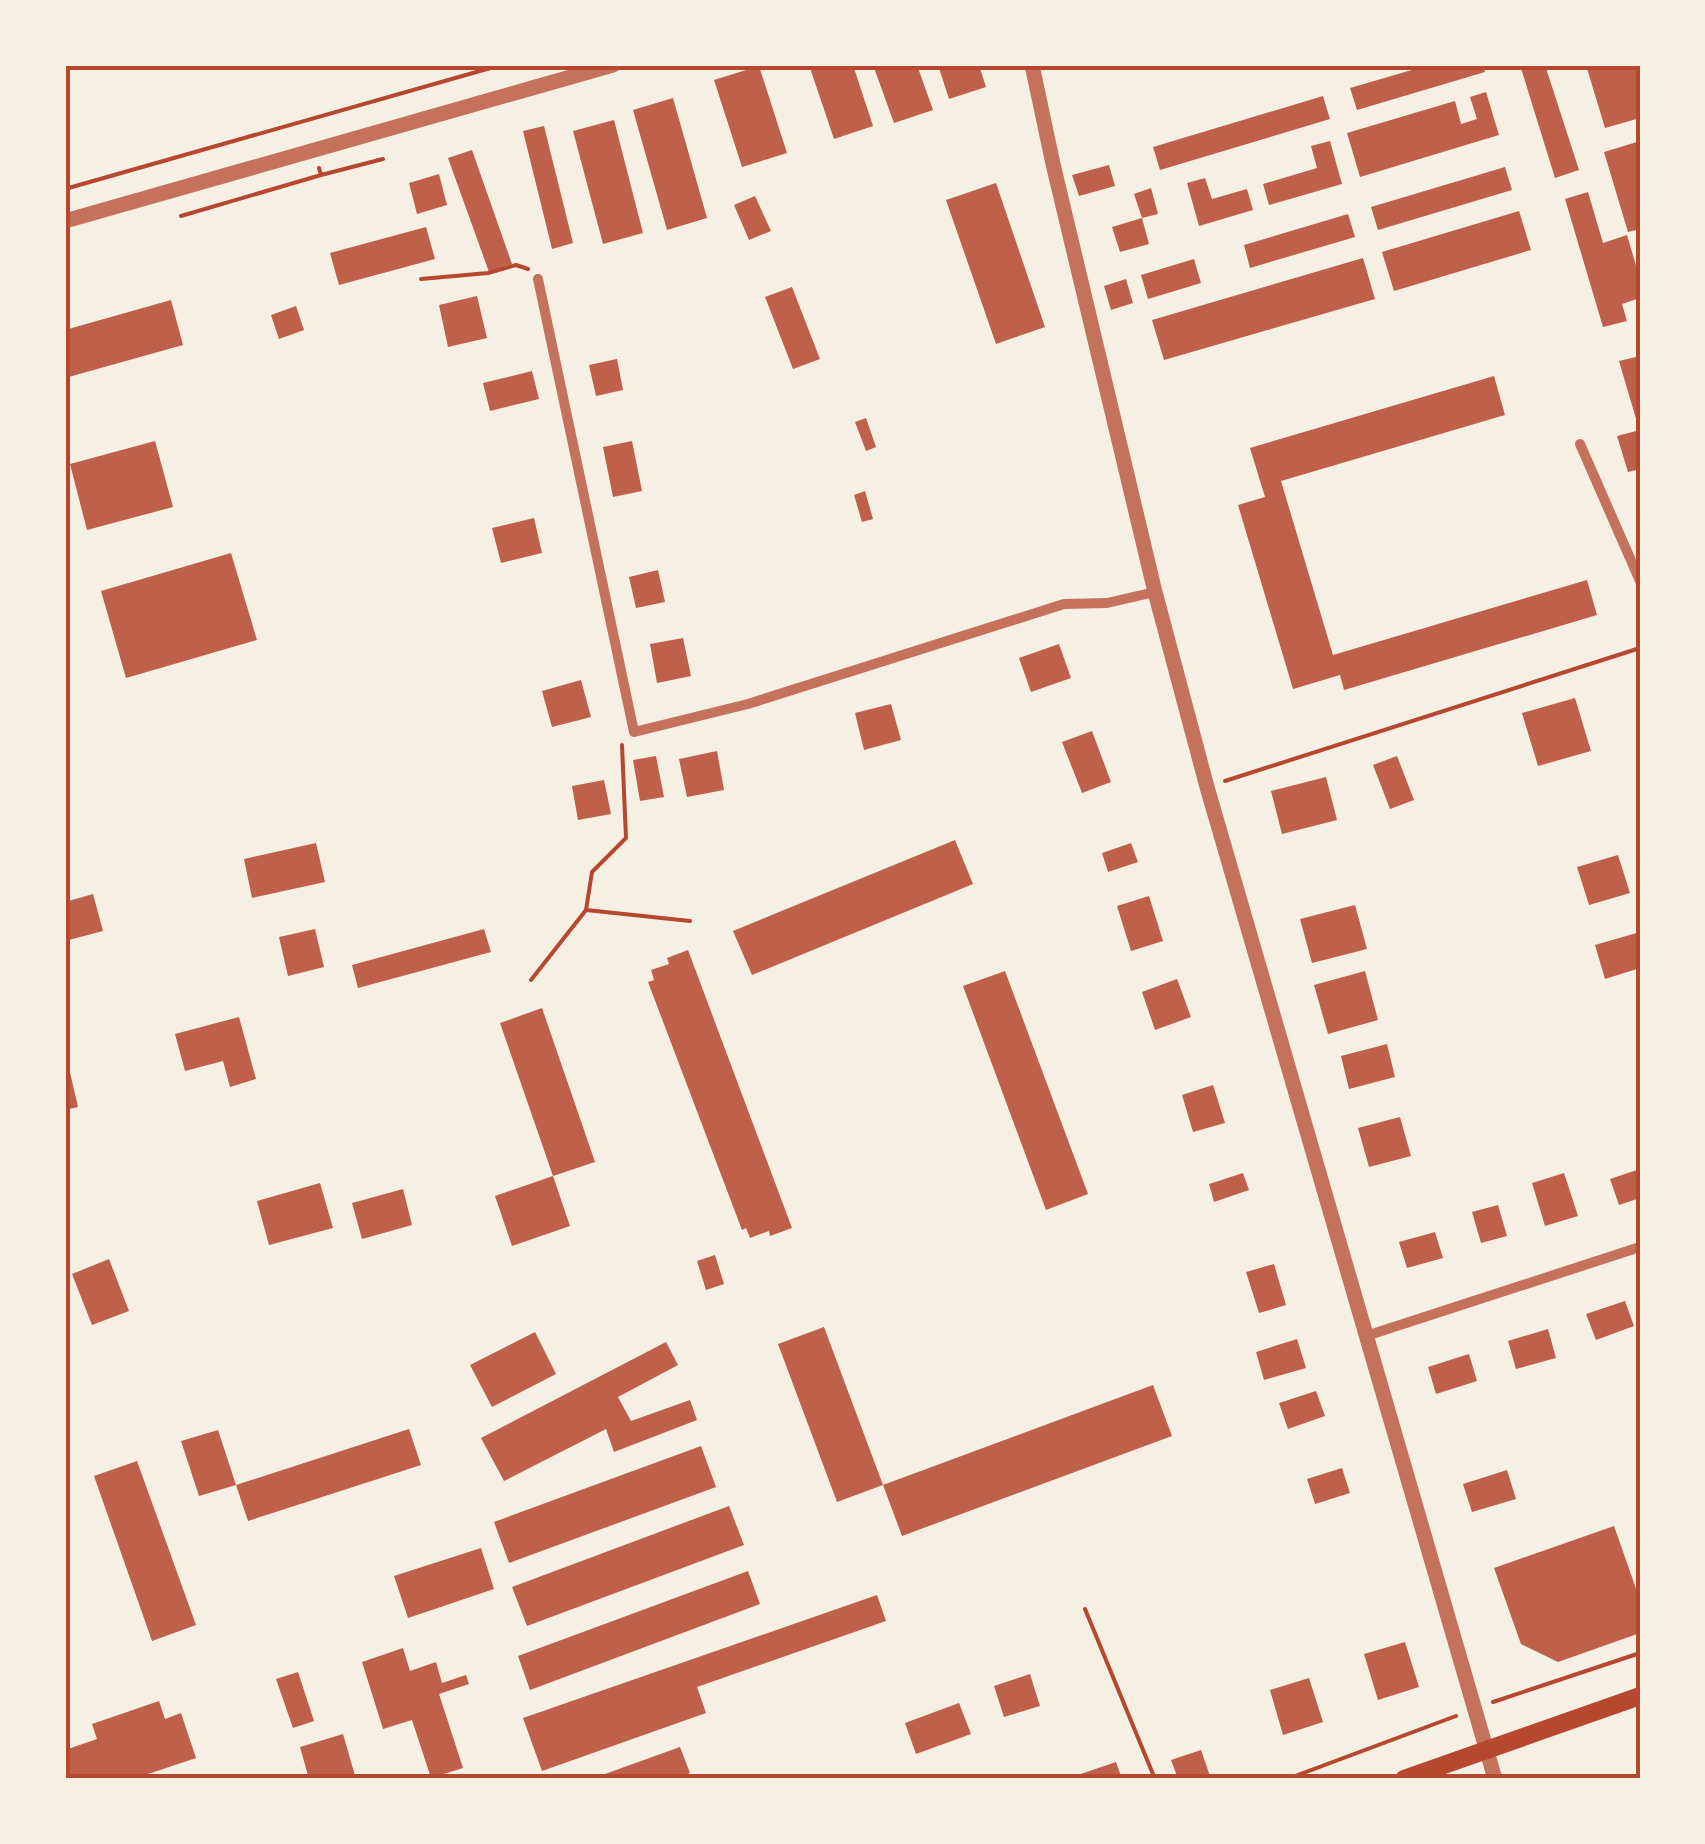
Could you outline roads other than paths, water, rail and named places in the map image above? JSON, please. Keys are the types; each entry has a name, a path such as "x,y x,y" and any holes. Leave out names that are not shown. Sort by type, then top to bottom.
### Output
{"main road":[{"path":"1404,1779 1640,1696"}],"street":[{"path":"65,221 613,65"},
{"path":"1032,65 1052,164 1155,592 1207,786 1496,1779"},
{"path":"538,279 634,732 819,682 1064,604 1107,603 1155,592"},
{"path":"1580,444 1640,581"},
{"path":"1366,1336 1640,1247"}]}
